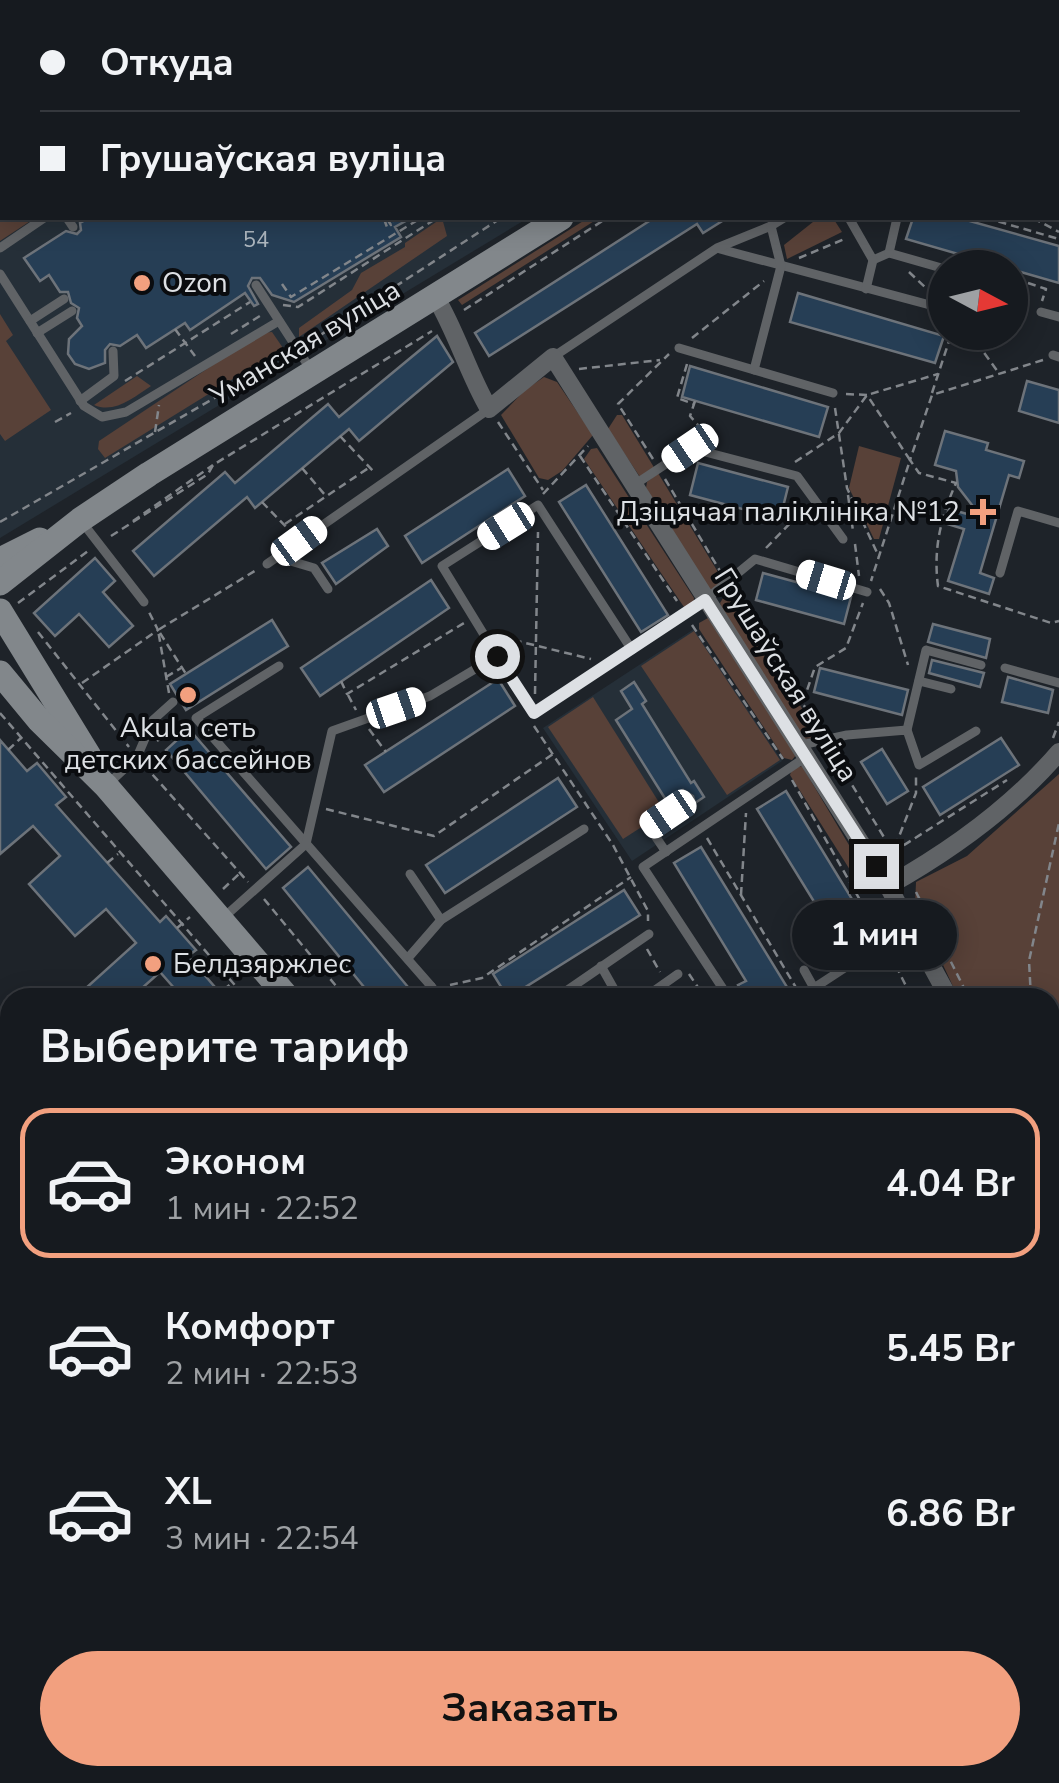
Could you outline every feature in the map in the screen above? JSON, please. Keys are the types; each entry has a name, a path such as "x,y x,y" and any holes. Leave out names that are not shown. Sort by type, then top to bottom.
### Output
{"main road":[{"name":"Уманская вуліца","path":"0,583 80,520 312,372 442,309 558,220"},
{"name":"Уманская вуліца","path":"0,560 80,520"},
{"path":"8,608 106,786"},
{"path":"0,673 39,720 106,786 279,988"}],"street":[{"path":"442,309 473,381 490,409 557,364"},
{"name":"Грушаўская вуліца","path":"557,364 888,886 943,988"},
{"path":"888,886 980,828 1038,776 1055,748"}],"lane":[{"path":"0,248 41,220"},
{"path":"557,364 717,248 781,220"},
{"path":"850,220 873,260 866,289"},
{"path":"890,254 897,220"},
{"path":"754,370 781,266 771,226"},
{"path":"717,248 928,304"},
{"path":"873,260 890,254 928,264"},
{"path":"0,274 80,401 102,417 126,412 278,322"},
{"path":"256,285 312,372"},
{"path":"30,321 64,299"},
{"path":"1041,308 1059,317"},
{"path":"37,332 72,311"},
{"path":"679,348 833,393"},
{"path":"80,401 114,376 113,351"},
{"path":"267,564 490,409"},
{"path":"634,486 690,448 798,476 843,539"},
{"path":"632,650 538,505 442,566 534,713 612,664 685,614 755,559 864,595"},
{"path":"1000,573 1018,511 1059,522"},
{"path":"80,520 144,602"},
{"path":"277,556 314,568 328,589"},
{"path":"976,731 919,765 907,730 926,650 982,665"},
{"path":"221,920 306,844 332,730 430,696 497,656"},
{"path":"279,666 196,718 433,988"},
{"path":"1005,668 1059,682"},
{"path":"918,686 950,689"},
{"path":"106,786 136,757 153,720 173,702"},
{"path":"723,988 644,867 786,770 802,751 825,740 907,730"},
{"path":"666,852 649,827 687,801"},
{"path":"408,958 441,920 584,829"},
{"path":"410,874 441,920"},
{"path":"804,970 814,988 910,925"},
{"path":"570,988 645,936"},
{"path":"601,966 614,988"},
{"path":"658,988 678,974"}],"path":[{"path":"282,284 291,297 418,220"},
{"path":"226,337 278,304 298,307 434,220"},
{"path":"0,522 298,350 498,220"},
{"path":"8,608 208,474 213,465 442,309 603,220"},
{"path":"993,220 1059,239"},
{"path":"1036,220 1059,232"},
{"path":"858,234 781,266 662,360 618,404 908,875 964,988"},
{"path":"890,254 928,290"},
{"path":"1032,285 1034,276"},
{"path":"1028,285 1046,289 1041,308"},
{"path":"192,340 251,302"},
{"path":"175,329 195,356"},
{"path":"918,686 889,602 877,584 876,568 946,350"},
{"path":"982,350 1000,374"},
{"path":"691,352 677,398 694,402 690,416 715,440"},
{"path":"932,395 1052,357"},
{"path":"557,364 662,360"},
{"path":"802,704 815,666 846,648 864,595 833,393 867,395 938,374"},
{"path":"154,434 161,392"},
{"path":"780,472 839,434 867,395"},
{"path":"867,395 919,473 956,482 940,525 934,556 938,586 1006,610 1052,623 1059,621"},
{"path":"490,409 544,492"},
{"path":"600,432 544,492 538,505 534,727 613,845 648,911 645,936 666,982"},
{"path":"340,436 382,481"},
{"path":"580,456 784,761 907,988"},
{"path":"284,524 370,467"},
{"path":"302,468 326,496"},
{"path":"847,488 879,557"},
{"path":"755,559 814,498"},
{"path":"262,502 299,541"},
{"path":"81,684 158,630 267,564"},
{"path":"144,602 186,674"},
{"path":"341,682 347,694 474,618"},
{"path":"158,630 164,678 182,722"},
{"path":"38,631 136,757 338,988"},
{"path":"484,632 612,664"},
{"path":"164,678 182,668"},
{"path":"0,713 238,988"},
{"path":"136,757 187,716 196,718"},
{"path":"1055,748 1059,722"},
{"path":"8,750 21,738"},
{"path":"314,806 434,836 553,754"},
{"path":"893,852 916,794 916,757"},
{"path":"893,852 1011,778"},
{"path":"741,895 747,797"},
{"path":"1030,988 1029,961 1059,823"},
{"path":"701,828 796,988"},
{"path":"108,863 119,852"},
{"path":"450,986 482,978 630,878"},
{"path":"177,928 182,924"},
{"path":"678,974 686,969 698,988"},
{"path":"226,988 233,982"},
{"path":"438,988 443,983 454,988"}],"shaded area":[{"path":"0,220 32,220 0,241"},
{"path":"32,220 525,220 0,538 0,241"},
{"path":"443,220 447,236 299,337 299,328 352,290 361,273 405,247 405,243"},
{"path":"585,220 596,220 462,305 458,300"},
{"path":"815,220 834,220 842,232 787,259 784,245"},
{"path":"0,314 13,335 6,341 51,410 5,441 0,434"},
{"path":"272,332 283,348 105,458 98,449 99,441 261,333"},
{"path":"137,376 151,386 117,406 94,405"},
{"path":"544,377 557,382 593,435 562,471 548,480 539,478 501,415"},
{"path":"617,415 622,415 655,469 640,477 608,429"},
{"path":"859,446 901,458 879,539 874,539 849,488"},
{"path":"597,448 694,598 686,610 584,459 591,449"},
{"path":"658,473 724,582 709,592 646,488"},
{"path":"731,593 819,736 801,740 722,610 720,603"},
{"path":"708,618 797,754 792,760 784,758 699,629 699,623"},
{"path":"694,629 782,761 632,861 543,728"},
{"path":"694,631 780,760 727,795 641,666"},
{"path":"593,697 665,812 623,839 548,727"},
{"path":"802,766 868,877 862,883 857,881 790,775 792,769"},
{"path":"1059,774 1059,988 954,988 915,905 916,882 967,856"}],"building":[{"path":"407,220 395,227 401,237 294,302 272,295 260,278 252,278 248,286 258,304 254,306 245,293 190,330 185,323 146,348 137,335 120,346 110,344 105,350 105,363 89,369 75,364 68,354 69,339 82,326 77,318 79,308 71,303 68,292 60,292 49,275 40,281 24,258 66,231 77,234 80,223"},
{"path":"651,220 724,220 703,233 697,224 489,356 475,333"},
{"path":"912,220 966,220 1059,246 1059,283 1028,274 1028,250 944,250 906,239"},
{"path":"798,293 928,331 928,350 939,350 935,363 790,322"},
{"path":"437,336 453,362 359,441 349,429 255,508 247,497 154,576 133,551 225,472 235,483 328,404 339,417"},
{"path":"690,366 828,407 819,437 682,397"},
{"path":"1027,381 1059,390 1059,423 1019,411"},
{"name":"Дзіцячая паліклініка №12","path":"945,431 988,443 986,450 1024,461 1019,478 1009,475 980,573 994,578 989,594 948,581 964,529 944,523 949,509 982,518 958,487 956,471 935,465"},
{"path":"698,463 788,487 780,519 690,495"},
{"path":"508,469 525,496 422,563 405,536"},
{"path":"586,485 668,615 641,632 559,502"},
{"path":"377,529 388,546 336,584 322,563"},
{"path":"95,558 115,581 103,592 133,626 109,647 79,614 55,636 34,613"},
{"path":"763,573 851,597 844,624 756,600"},
{"path":"431,580 449,608 320,696 301,668"},
{"path":"272,620 288,646 186,710 170,684"},
{"path":"933,624 990,639 986,658 928,642"},
{"path":"932,660 984,673 980,687 929,673"},
{"path":"820,668 908,690 902,715 814,692"},
{"path":"1008,677 1053,690 1048,713 1002,702"},
{"path":"498,679 515,706 384,792 365,765"},
{"path":"634,682 646,701 642,704 691,783 694,781 704,797 695,803 693,796 683,790 666,800 616,720 632,709 621,691"},
{"path":"189,729 291,847 266,869 166,750"},
{"path":"1001,738 1019,765 940,815 923,787"},
{"path":"0,740 27,771 37,763 66,797 56,805 160,922 166,916 196,950 188,956 214,986 174,988 160,972 142,988 86,988 136,943 106,909 75,936 29,884 60,856 33,826 0,854"},
{"path":"882,749 908,791 887,804 861,762"},
{"path":"558,778 577,807 445,893 426,865"},
{"path":"786,791 866,922 837,939 757,809"},
{"path":"701,847 787,987 740,988 738,985 746,981 674,863"},
{"path":"308,867 408,987 365,988 283,888"},
{"path":"624,890 640,915 524,988 502,988 493,974"}],"place":[{"name":"Ozon","path":"142,283"},
{"name":"Дзіцячая паліклініка №12","path":"983,512"},
{"name":"Akula сеть детских бассейнов","path":"188,695"},
{"name":"Белдзяржлес","path":"153,964"}],"route":[{"path":"497,656 534,713 705,600 876,866"}]}
